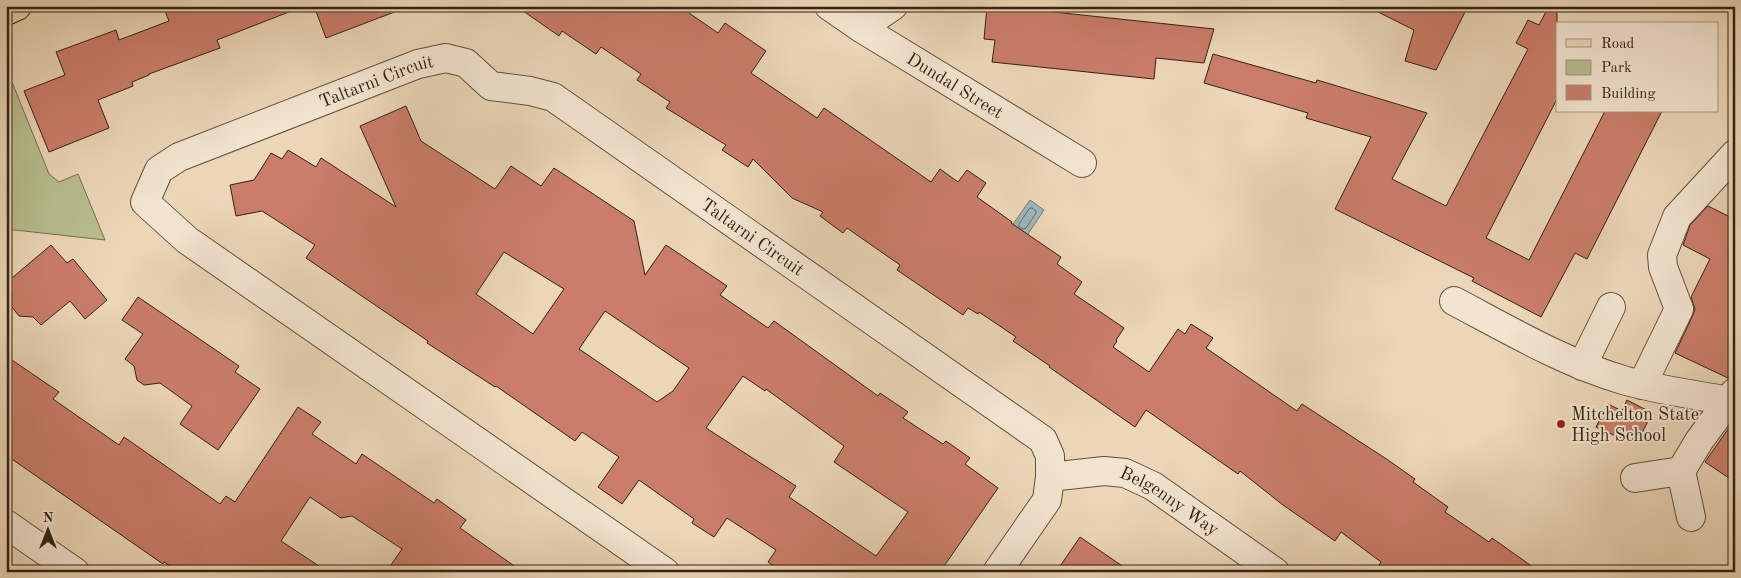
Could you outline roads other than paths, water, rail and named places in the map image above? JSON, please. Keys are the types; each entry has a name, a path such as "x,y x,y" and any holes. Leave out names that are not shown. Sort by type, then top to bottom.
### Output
{"main road":[{"path":"6,11 17,6"}],"street":[{"name":"Dundal Street","path":"828,6 1082,163"},
{"path":"861,28 893,6"},
{"name":"Taltarni Circuit","path":"665,572 187,240 145,202 160,170 179,158 418,64 446,58 466,63 491,86 530,91 552,97 1043,440 1050,456 1047,500 998,572"},
{"path":"1642,385 1679,309 1663,267 1662,255 1677,217 1735,154"},
{"path":"1454,301 1546,350 1582,366 1642,385 1731,396 1699,441 1681,472 1691,517"},
{"path":"1582,366 1611,307"},
{"name":"Belgenny Way","path":"1050,477 1104,471 1125,473 1153,486 1275,572"},
{"path":"1635,478 1681,472"},
{"path":"6,524 75,572"}],"water":[{"path":"1030,200 1044,210 1026,237 1011,227"}],"place":[{"name":"Mitchelton State High School","path":"1561,424"}]}
